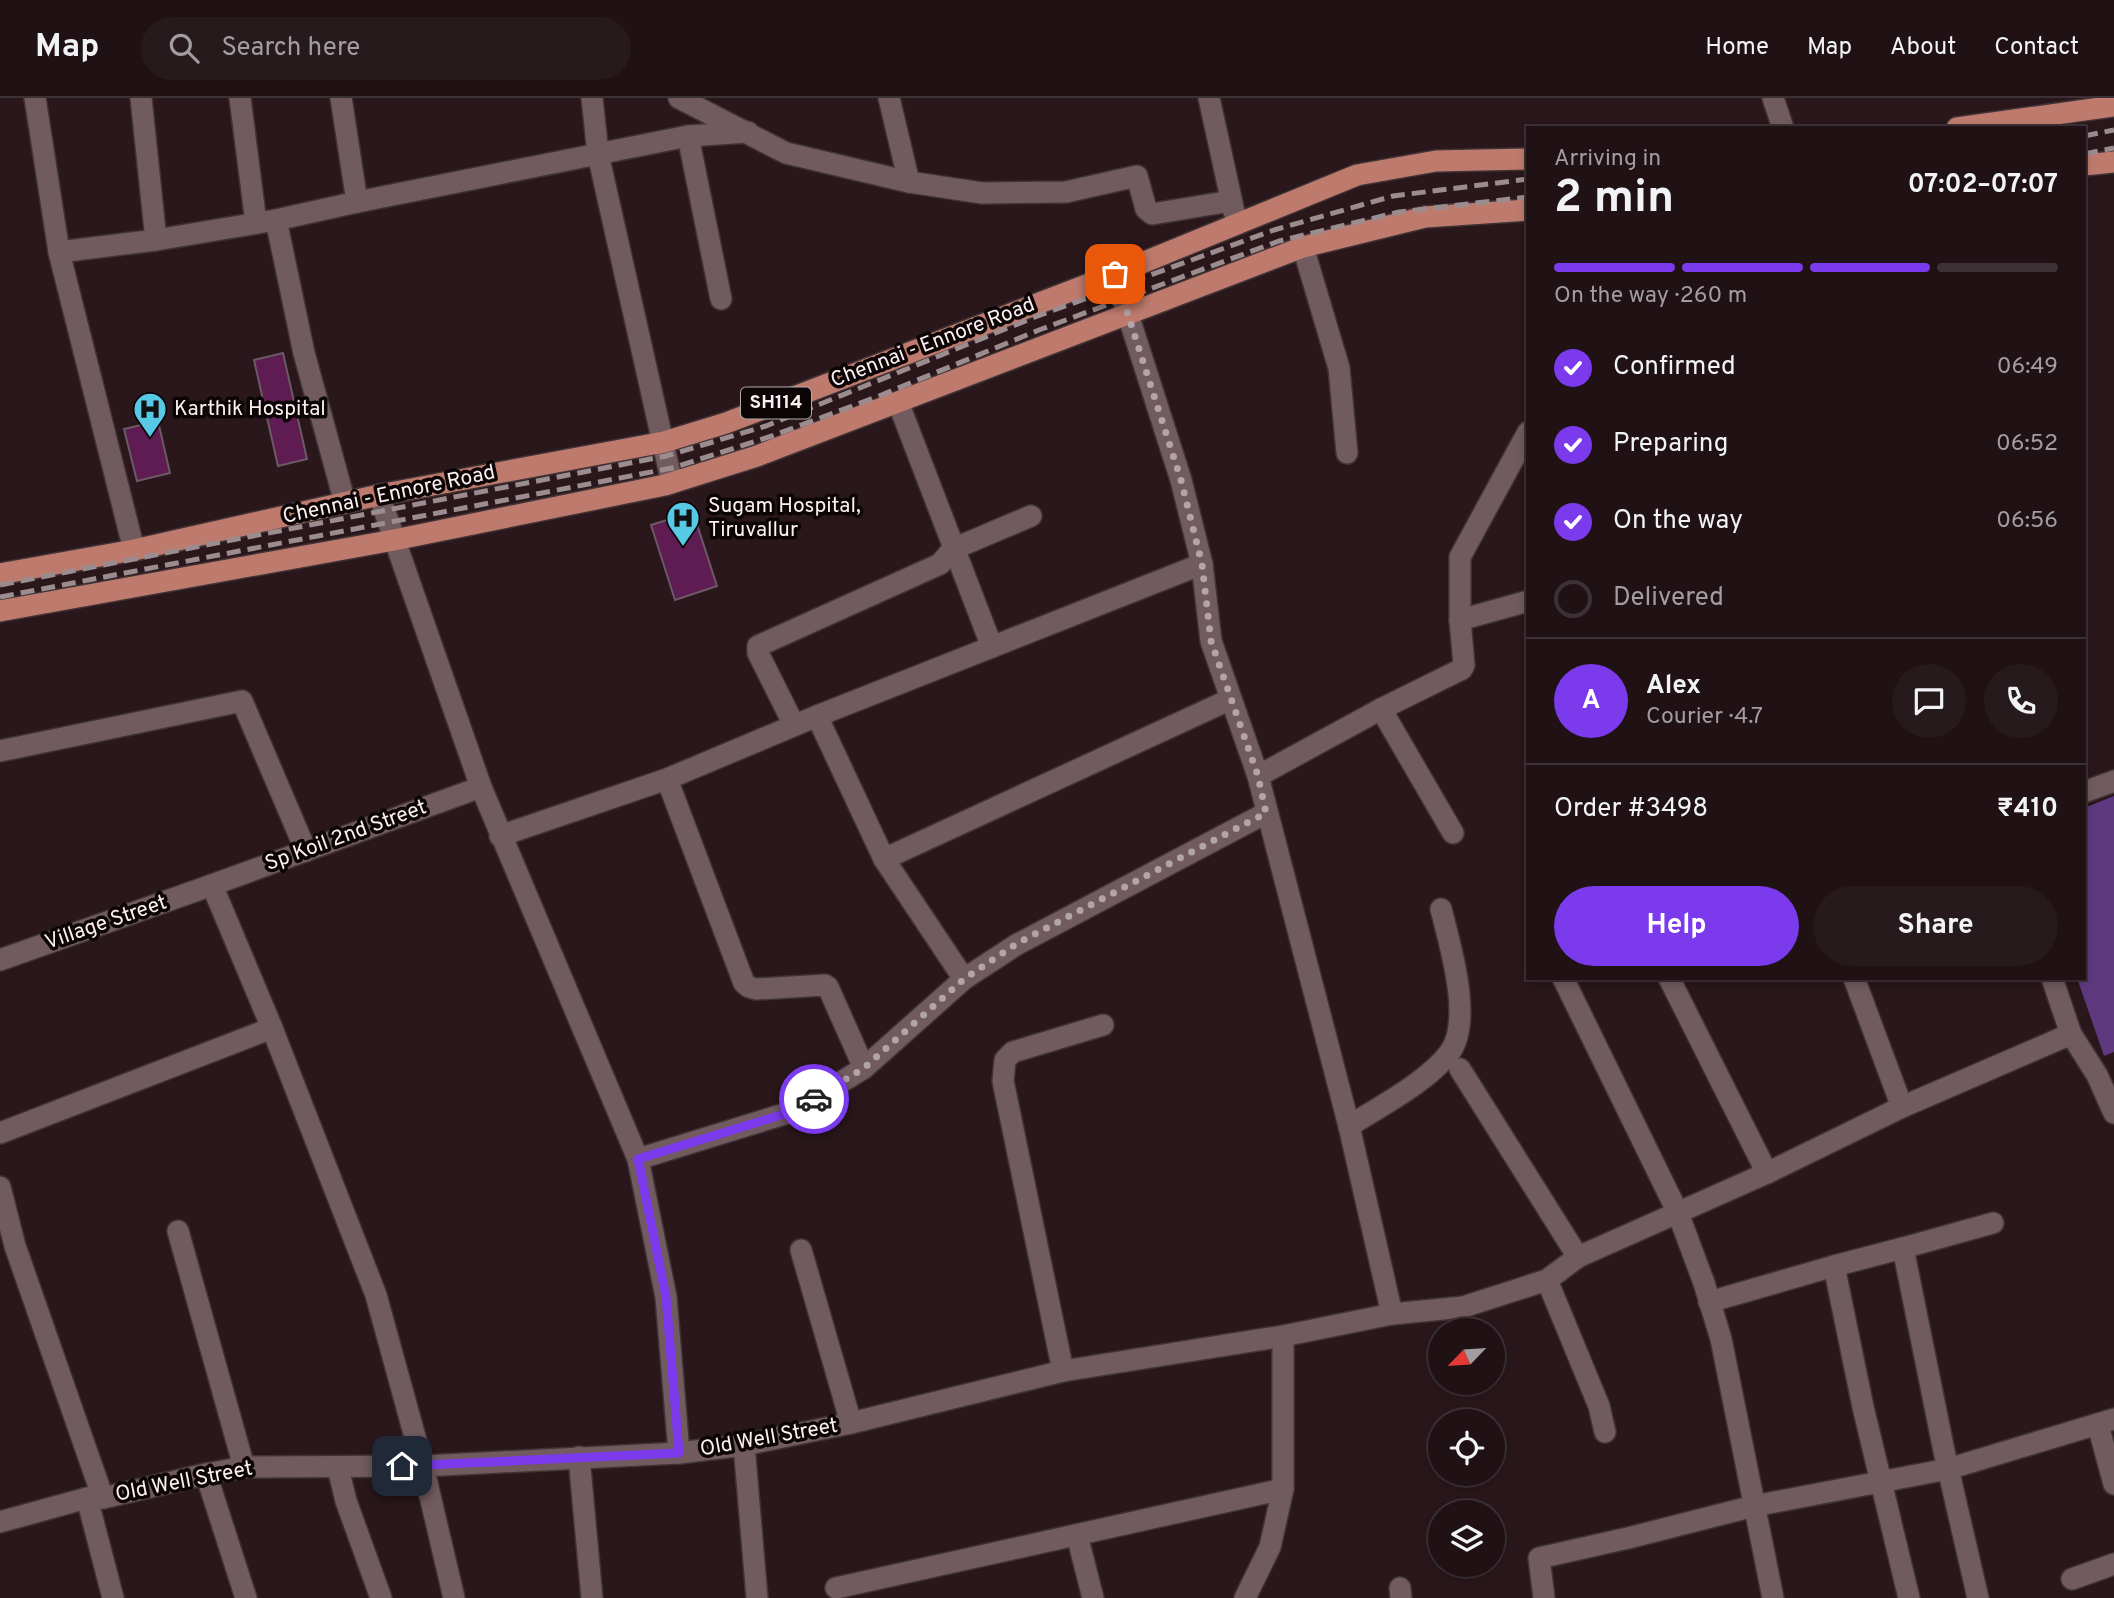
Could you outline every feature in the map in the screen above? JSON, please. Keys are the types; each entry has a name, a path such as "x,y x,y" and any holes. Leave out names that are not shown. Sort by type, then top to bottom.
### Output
{"main road":[{"path":"1971,126 2114,106"},
{"name":"Chennai - Ennore Road","path":"0,575 134,550 379,495 664,442 726,423 1115,274 1357,175 1436,162 1526,159"},
{"path":"2086,166 2114,162"},
{"name":"Chennai - Ennore Road","path":"0,611 394,540 672,483 757,456 1303,247 1425,217 1526,211"}],"street":[{"path":"35,98 59,252 134,550"},
{"path":"141,98 156,240"},
{"path":"240,98 266,222 345,503"},
{"path":"341,98 357,202"},
{"path":"592,98 598,153 672,483"},
{"path":"680,98 786,153 909,182 982,193 1066,192 1137,176 1148,213 1231,201"},
{"path":"890,98 909,182"},
{"path":"1209,98 1236,223"},
{"path":"1773,98 1782,126"},
{"path":"59,252 266,222 688,136 748,132"},
{"path":"688,136 721,299"},
{"path":"1303,247 1339,368 1347,453"},
{"path":"1115,274 1181,480 1202,564 1211,641 1258,776 1349,1126 1392,1314"},
{"path":"898,402 992,647"},
{"path":"1258,776 1381,709 1462,669 1460,557 1526,436"},
{"path":"379,495 500,836 638,1159 666,1297 679,1453"},
{"path":"794,725 758,653 758,646 940,564 954,549 1031,516"},
{"path":"500,836 667,779 794,725 1202,564"},
{"path":"1460,620 1526,605"},
{"path":"884,859 1231,699"},
{"path":"0,751 242,701 306,851"},
{"path":"1381,709 1453,833"},
{"path":"817,716 884,859 964,979"},
{"path":"667,779 744,983 749,988 756,989 828,987 864,1068"},
{"path":"2086,791 2114,781"},
{"name":"Sp Koil 2nd Street","path":"212,885 481,787"},
{"path":"638,1159 794,1111 864,1068 964,979 1016,944 1266,813"},
{"path":"212,885 272,1028 376,1295 424,1466 454,1598"},
{"name":"Village Street","path":"0,960 212,885"},
{"path":"1349,1126 1408,1088 1452,1051 1460,1017 1459,993 1454,956 1441,909"},
{"path":"1564,980 1678,1213 1709,1302 1721,1339 1773,1598"},
{"path":"1670,980 1767,1173"},
{"path":"1855,980 1902,1107"},
{"path":"2053,980 2071,1034 2105,1072 2114,1112"},
{"path":"1063,1371 1003,1081 1005,1060 1013,1052 1103,1026"},
{"path":"0,1133 272,1028"},
{"name":"Old Well Street","path":"0,1522 95,1498 244,1467 424,1466 679,1453 744,1445 851,1423 1063,1371 1283,1336 1392,1314 1463,1307 1547,1280 1578,1257 1767,1173 1902,1107 2071,1034"},
{"path":"1460,1069 1578,1257"},
{"path":"0,1187 9,1259 95,1498 113,1598"},
{"path":"1709,1302 1993,1223"},
{"path":"178,1231 244,1467"},
{"path":"1903,1248 1948,1469 1978,1598"},
{"path":"801,1250 851,1423"},
{"path":"1834,1266 1863,1407 1909,1598"},
{"path":"1547,1280 1599,1406 1605,1432"},
{"path":"1245,1598 1270,1547 1283,1489 1283,1336"},
{"path":"1544,1598 1538,1558 1754,1506 1948,1469 2106,1422 2114,1484"},
{"path":"744,1445 757,1598"},
{"path":"579,1457 592,1598"},
{"path":"338,1468 349,1510 381,1598"},
{"path":"206,1474 246,1598"},
{"path":"836,1588 1283,1489"},
{"path":"1077,1535 1093,1598"},
{"path":"2072,1579 2114,1564"}],"shaded area":[{"path":"2114,796 2114,1052 2104,1056 2078,980 2086,980 2086,807"}],"building":[{"path":"283,353 307,459 278,466 254,360"},
{"path":"158,421 170,473 137,481 124,429"},
{"path":"693,512 717,586 675,600 651,525"}],"railway":[{"path":"2086,136 2114,130"},
{"path":"2086,154 2114,148"},
{"path":"0,585 666,456 766,426 1035,317 1274,230 1393,196 1526,179"},
{"path":"0,597 672,468 772,436 879,396 1039,330 1279,241 1399,212 1526,197"}],"way so far":[{"path":"814,1099 864,1068 964,979 1016,944 1266,813 1258,776 1211,641 1202,564 1181,480 1115,274"}],"place":[{"name":"Karthik Hospital","path":"150,439"},
{"name":"Sugam Hospital, Tiruvallur","path":"683,548"}],"route":[{"path":"402,1466 679,1453 666,1297 638,1159 794,1111 814,1099"}]}
